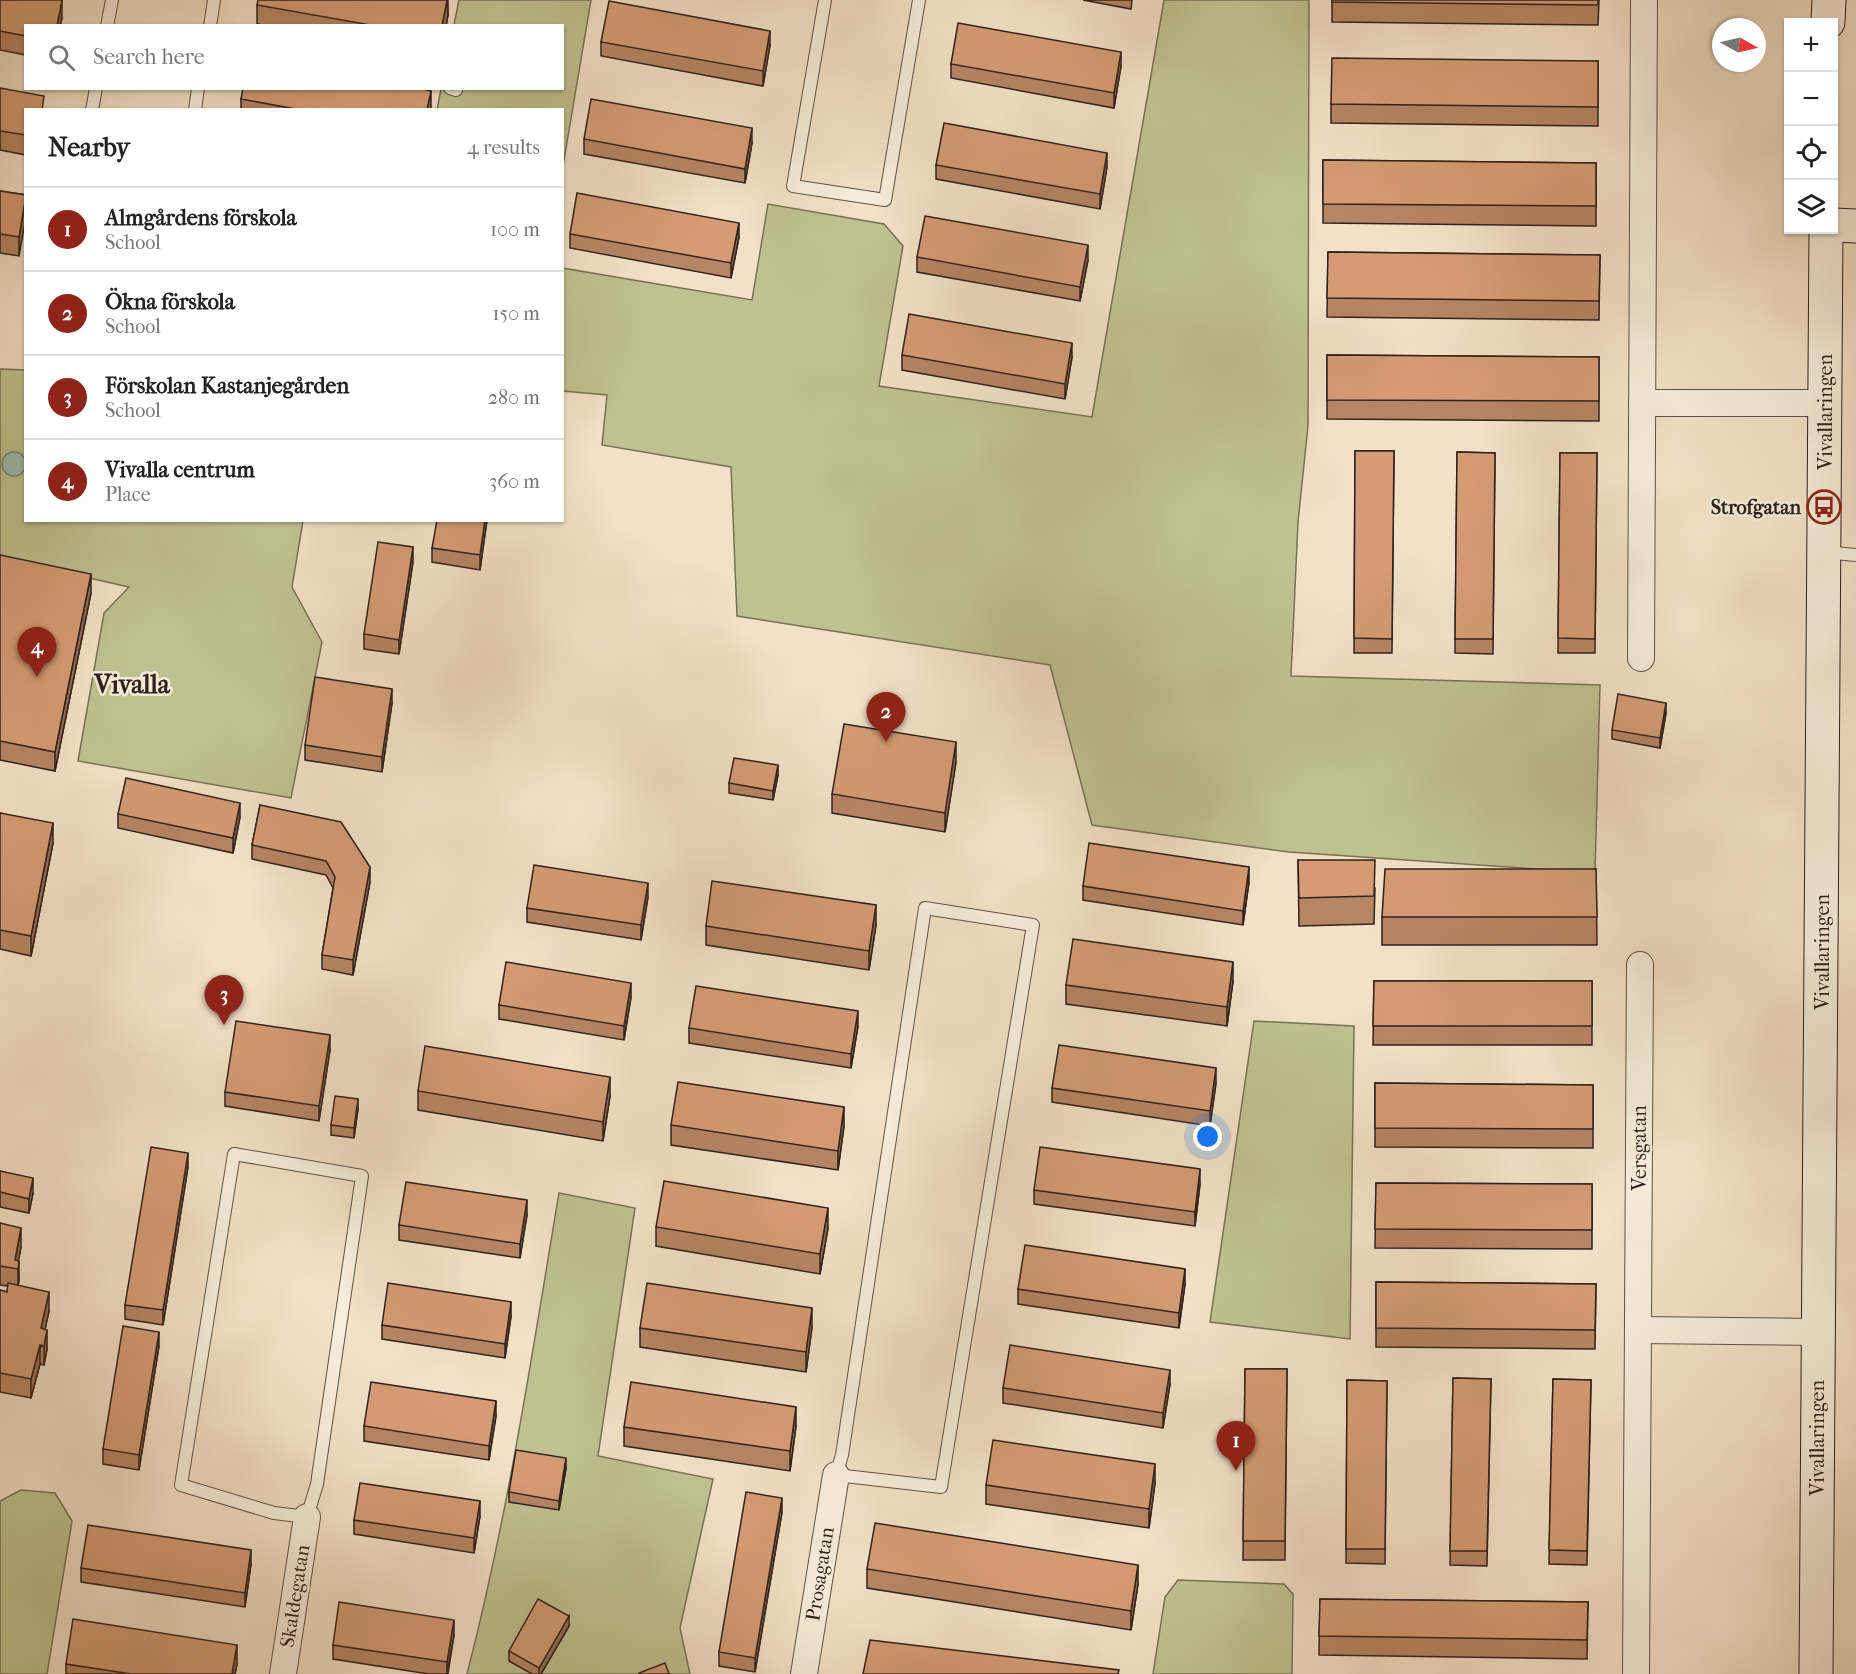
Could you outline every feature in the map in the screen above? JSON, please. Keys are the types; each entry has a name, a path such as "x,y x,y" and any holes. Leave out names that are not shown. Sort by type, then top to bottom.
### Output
{"street":[{"path":"1641,658 1644,0"},
{"path":"1828,0 1828,18"},
{"path":"1838,225 1856,226"},
{"name":"Vivallaringen","path":"1816,1674 1818,1332 1840,553 1825,403 1826,234"},
{"path":"1642,403 1825,403"},
{"name":"Versgatan","path":"1636,1674 1640,965"},
{"path":"1638,1330 1818,1332"},
{"name":"Prosagatan","path":"804,1674 836,1475"},
{"name":"Skaldegatan","path":"283,1674 307,1517"}],"lane":[{"path":"107,24 112,0"},
{"path":"210,24 214,0"},
{"path":"825,0 793,186 885,200 919,0"},
{"path":"92,108 96,90"},
{"path":"195,108 198,90"},
{"path":"925,908 1033,925 941,1487 836,1475 844,1446 925,908"},
{"path":"234,1154 362,1176 317,1484 307,1517 274,1513 181,1485 234,1154"}],"green space":[{"path":"459,0 591,0 564,160 564,108 437,108 441,90 564,90 564,24 454,24"},
{"path":"1164,0 1309,0 1308,426 1298,522 1291,676 1600,685 1595,873 1289,852 1092,825 1050,665 737,616 731,467 602,445 607,395 564,391 564,268 752,300 768,204 884,224 903,246 879,386 1092,417"},
{"path":"0,369 24,370 24,522 303,522 292,587 322,642 291,798 78,761 104,613 129,587 0,558"},
{"path":"1254,1021 1354,1026 1350,1339 1210,1322"},
{"path":"559,1193 635,1208 598,1456 713,1479 680,1628 690,1674 467,1674 507,1495"},
{"path":"21,1490 55,1493 72,1521 47,1674 0,1674 0,1501"},
{"path":"1178,1580 1284,1584 1293,1594 1292,1674 1153,1674 1165,1597"}],"shaded area":[{"path":"9,452 19,452 23,455 23,473 19,476 9,476 5,473 2,469 2,459 5,455"}],"building":[{"path":"0,0 62,0 57,24 24,24 24,36 0,31"},
{"path":"258,0 447,0 442,24 365,24 257,5"},
{"path":"1332,0 1598,0 1598,5 1332,2"},
{"path":"609,1 770,31 763,71 601,42"},
{"path":"958,23 1121,52 1114,93 951,64"},
{"path":"1332,58 1598,61 1598,107 1331,104"},
{"path":"0,88 44,96 42,108 24,108 24,135 0,131"},
{"path":"243,90 431,91 427,108 290,108 241,99"},
{"path":"591,99 752,128 745,169 584,139"},
{"path":"944,123 1107,153 1100,194 936,165"},
{"path":"1323,160 1596,163 1596,206 1323,204"},
{"path":"0,191 24,195 19,237 0,234"},
{"path":"577,193 739,223 731,263 570,234"},
{"path":"925,216 1088,245 1080,287 917,257"},
{"path":"1328,252 1600,255 1599,301 1327,298"},
{"path":"909,314 1072,343 1065,384 902,355"},
{"path":"1327,355 1599,357 1599,401 1327,400"},
{"path":"1355,451 1394,451 1392,639 1354,638"},
{"path":"1457,452 1495,453 1493,639 1455,639"},
{"path":"1560,453 1597,453 1595,639 1558,638"},
{"path":"437,522 485,522 480,555 432,548"},
{"path":"378,542 413,547 399,640 364,634"},
{"path":"0,555 91,574 55,752 0,741"},
{"path":"315,677 392,689 382,757 305,745"},
{"path":"1618,694 1666,703 1660,738 1612,730"},
{"path":"844,724 956,742 945,813 832,794"},
{"path":"734,758 778,765 773,791 729,783"},
{"path":"126,778 240,803 233,838 118,814"},
{"path":"260,805 341,822 370,867 353,960 322,955 335,877 326,861 252,845"},
{"path":"0,813 53,823 31,936 0,930"},
{"path":"1089,843 1249,867 1243,911 1083,886"},
{"path":"1298,860 1375,860 1374,896 1299,898"},
{"path":"534,865 648,883 641,925 527,908"},
{"path":"1385,869 1596,869 1597,917 1382,917"},
{"path":"712,881 876,905 869,951 706,926"},
{"path":"1073,939 1233,962 1227,1007 1066,985"},
{"path":"506,962 631,983 624,1026 499,1005"},
{"path":"1374,981 1592,981 1592,1026 1373,1026"},
{"path":"696,986 858,1011 851,1054 689,1028"},
{"path":"236,1021 330,1035 319,1106 225,1092"},
{"path":"1059,1045 1216,1068 1210,1111 1052,1088"},
{"path":"425,1046 610,1077 603,1122 418,1091"},
{"path":"678,1082 844,1107 838,1151 671,1125"},
{"path":"1375,1083 1593,1085 1593,1129 1375,1128"},
{"path":"335,1096 358,1099 354,1128 331,1125"},
{"path":"151,1147 188,1153 163,1310 125,1305"},
{"path":"1040,1147 1200,1169 1195,1212 1034,1190"},
{"path":"0,1171 33,1178 29,1199 0,1192"},
{"path":"664,1181 828,1208 820,1254 656,1227"},
{"path":"406,1182 527,1200 520,1244 399,1225"},
{"path":"1376,1183 1592,1184 1592,1230 1375,1229"},
{"path":"0,1223 21,1228 15,1260 19,1261 18,1269 0,1266"},
{"path":"1025,1245 1185,1269 1179,1313 1018,1289"},
{"path":"1376,1282 1596,1284 1595,1330 1376,1328"},
{"path":"8,1283 49,1292 41,1328 47,1330 44,1346 40,1345 31,1379 0,1373 0,1290 7,1292"},
{"path":"388,1283 511,1302 505,1344 382,1325"},
{"path":"647,1283 812,1308 806,1352 640,1328"},
{"path":"123,1326 159,1332 139,1455 103,1449"},
{"path":"1010,1345 1170,1370 1163,1413 1003,1388"},
{"path":"1245,1369 1287,1369 1285,1541 1243,1541"},
{"path":"1453,1378 1491,1379 1487,1551 1450,1551"},
{"path":"1553,1379 1591,1380 1587,1551 1549,1550"},
{"path":"1347,1380 1387,1381 1385,1549 1346,1549"},
{"path":"371,1382 496,1401 489,1446 364,1426"},
{"path":"631,1382 796,1407 790,1451 624,1427"},
{"path":"993,1440 1155,1464 1149,1509 986,1485"},
{"path":"516,1450 566,1458 559,1501 509,1492"},
{"path":"360,1483 480,1501 474,1538 354,1520"},
{"path":"746,1492 782,1498 755,1658 719,1652"},
{"path":"875,1523 1138,1565 1131,1611 867,1569"},
{"path":"88,1525 251,1550 245,1593 81,1568"},
{"path":"538,1599 569,1616 539,1668 509,1651"},
{"path":"1320,1599 1588,1602 1587,1640 1319,1636"},
{"path":"339,1602 454,1620 447,1662 333,1645"},
{"path":"73,1619 237,1645 232,1674 131,1674 66,1664"},
{"path":"870,1640 1119,1670 1118,1674 863,1674"},
{"path":"665,1663 669,1674 639,1674 639,1673"}],"place":[{"name":"Strofgatan","path":"1824,507"},
{"name":"Vivalla centrum","path":"37,677"},
{"name":"Ökna förskola","path":"886,742"},
{"name":"Förskolan Kastanjegården","path":"224,1025"},
{"name":"Almgårdens förskola","path":"1236,1471"}],"district":[{"name":"Vivalla","path":"132,684"}]}
